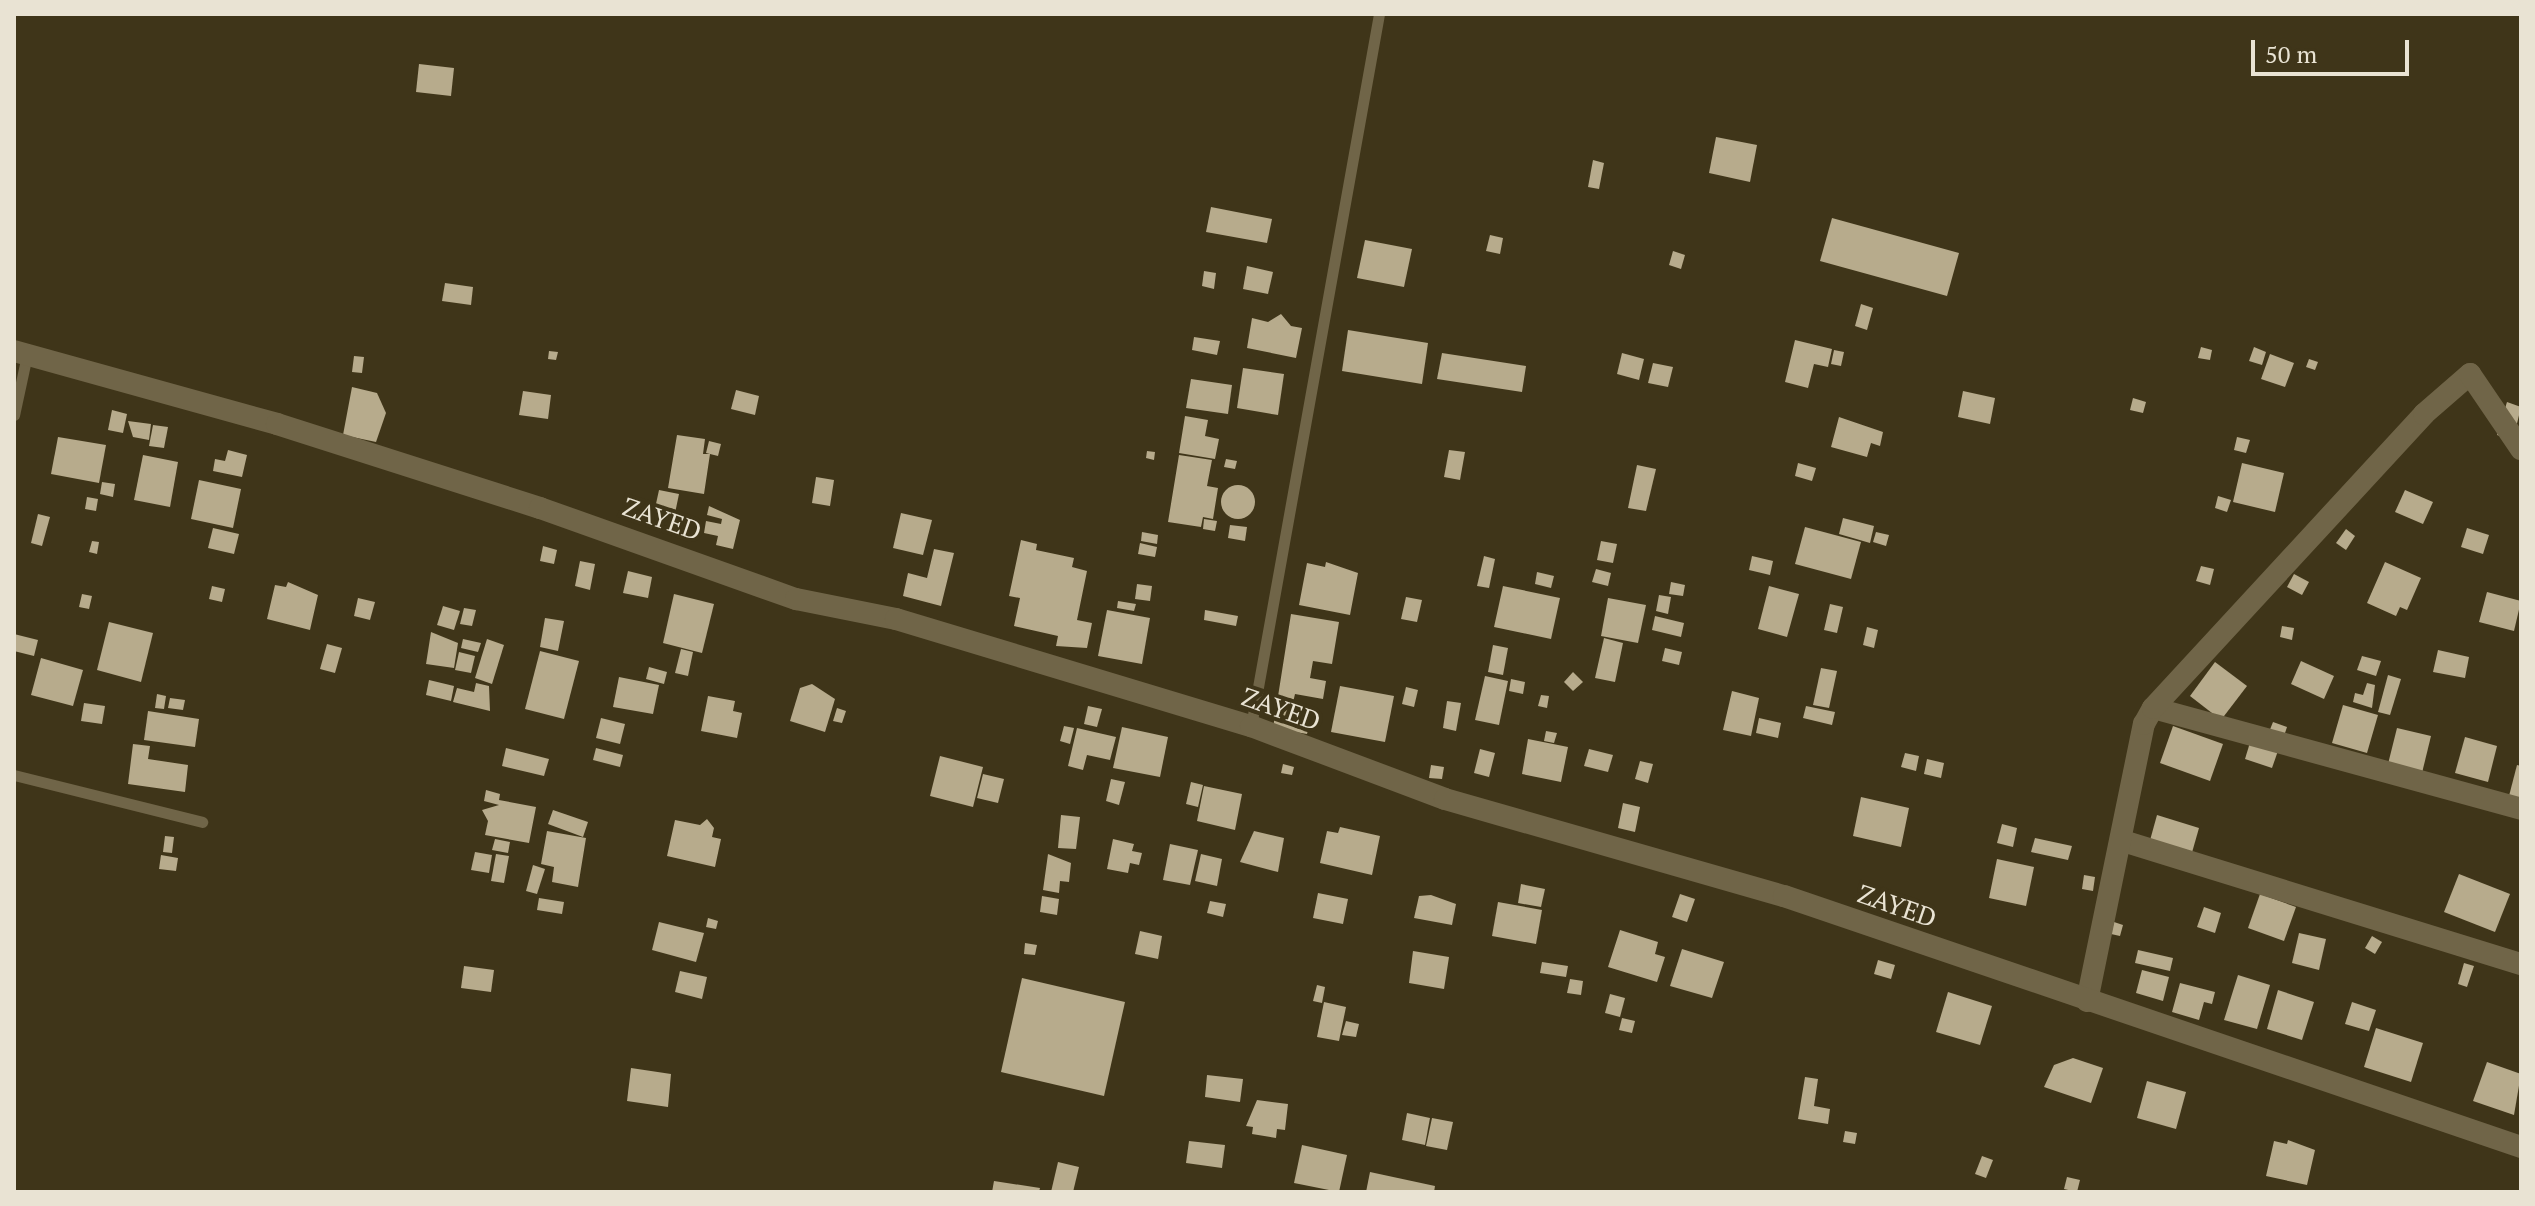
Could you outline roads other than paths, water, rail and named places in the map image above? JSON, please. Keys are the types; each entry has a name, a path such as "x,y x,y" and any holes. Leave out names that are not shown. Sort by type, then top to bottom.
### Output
{"street":[{"name":"ZAYED","path":"21,353 277,424 553,512 796,599 896,619 1251,726 1445,799 1784,896 2521,1147"},
{"path":"2087,1001 2123,841 2144,724 2153,708 2424,414 2470,374 2521,449"},
{"path":"2153,708 2521,809"},
{"path":"2123,841 2521,964"}],"lane":[{"path":"1251,726 1379,14"},
{"path":"14,415 21,353"},
{"path":"14,775 202,822"}]}
